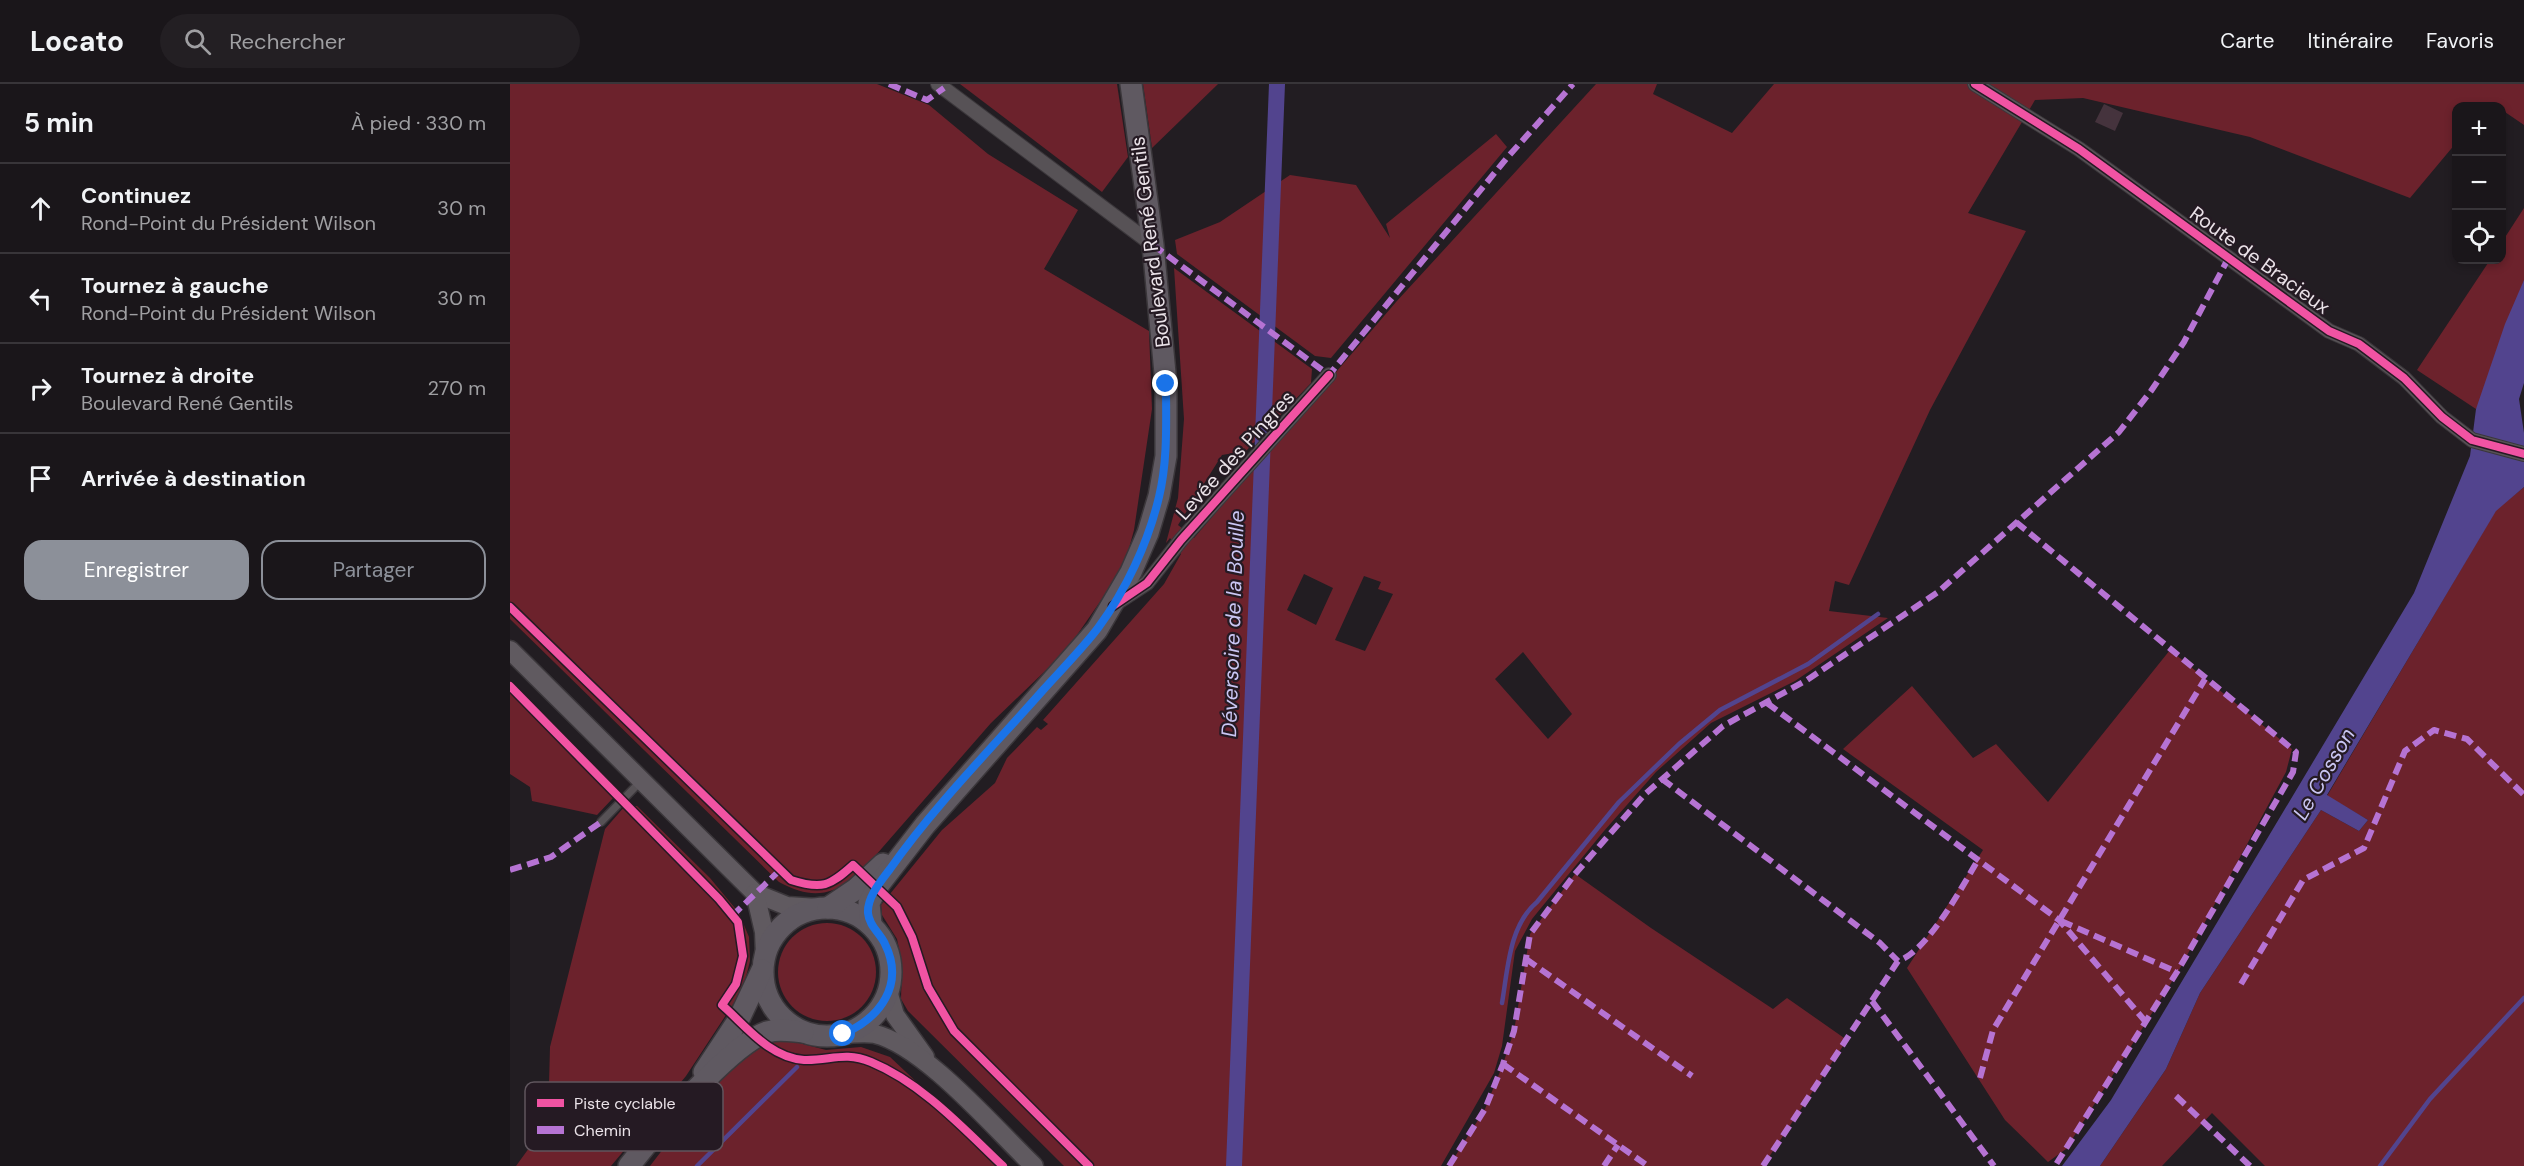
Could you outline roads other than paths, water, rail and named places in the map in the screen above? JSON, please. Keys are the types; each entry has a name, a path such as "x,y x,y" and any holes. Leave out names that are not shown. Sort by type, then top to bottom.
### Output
{"main road":[{"name":"Boulevard René Gentils","path":"870,924 869,903 877,887 925,825 1097,630 1113,606 1148,533 1159,496 1166,456 1166,384 1153,245 1131,84"},
{"path":"510,650 755,893 787,906 823,908 855,914 870,924 882,938 889,955 892,974 888,991 878,1012 869,1021 843,1034"},
{"name":"Boulevard René Gentils","path":"823,908 856,889 925,825"},
{"path":"755,893 764,932 766,992 771,1004 788,1022 809,1033"},
{"path":"696,1082 739,1019 776,932 790,919 823,908"},
{"path":"888,991 895,1016 937,1072 1034,1166"},
{"path":"707,1082 758,1036 783,1029 809,1033 875,1034 893,1042 937,1072"},
{"path":"629,1166 642,1151"}],"street":[{"path":"938,84 1153,245"},
{"name":"Route de Bracieux","path":"1976,84 2079,149 2329,331 2359,344 2404,378 2442,417 2472,440 2524,454"},
{"name":"Levée des Pingres","path":"1113,606 1147,583 1181,540 1329,375"}],"lane":[{"path":"601,822 642,781"}],"water":[{"name":"Le Cosson","path":"2524,280 2524,383 2519,399 2524,433 2524,487 2496,511 2327,795 2368,820 2359,831 2321,810 2200,993 2166,1069 2100,1166 2062,1166 2111,1100 2414,593 2470,456 2476,409 2505,324"}],"waterway":[{"name":"Déversoire de la Bouille","path":"1234,1166 1277,84"},
{"path":"1502,1003 1511,948 1521,923 1619,802 1679,744 1720,710 1808,664 1878,614"},
{"path":"2380,1166 2430,1099 2524,998"},
{"path":"723,1140 797,1067"},
{"path":"697,1166 712,1151"}]}
